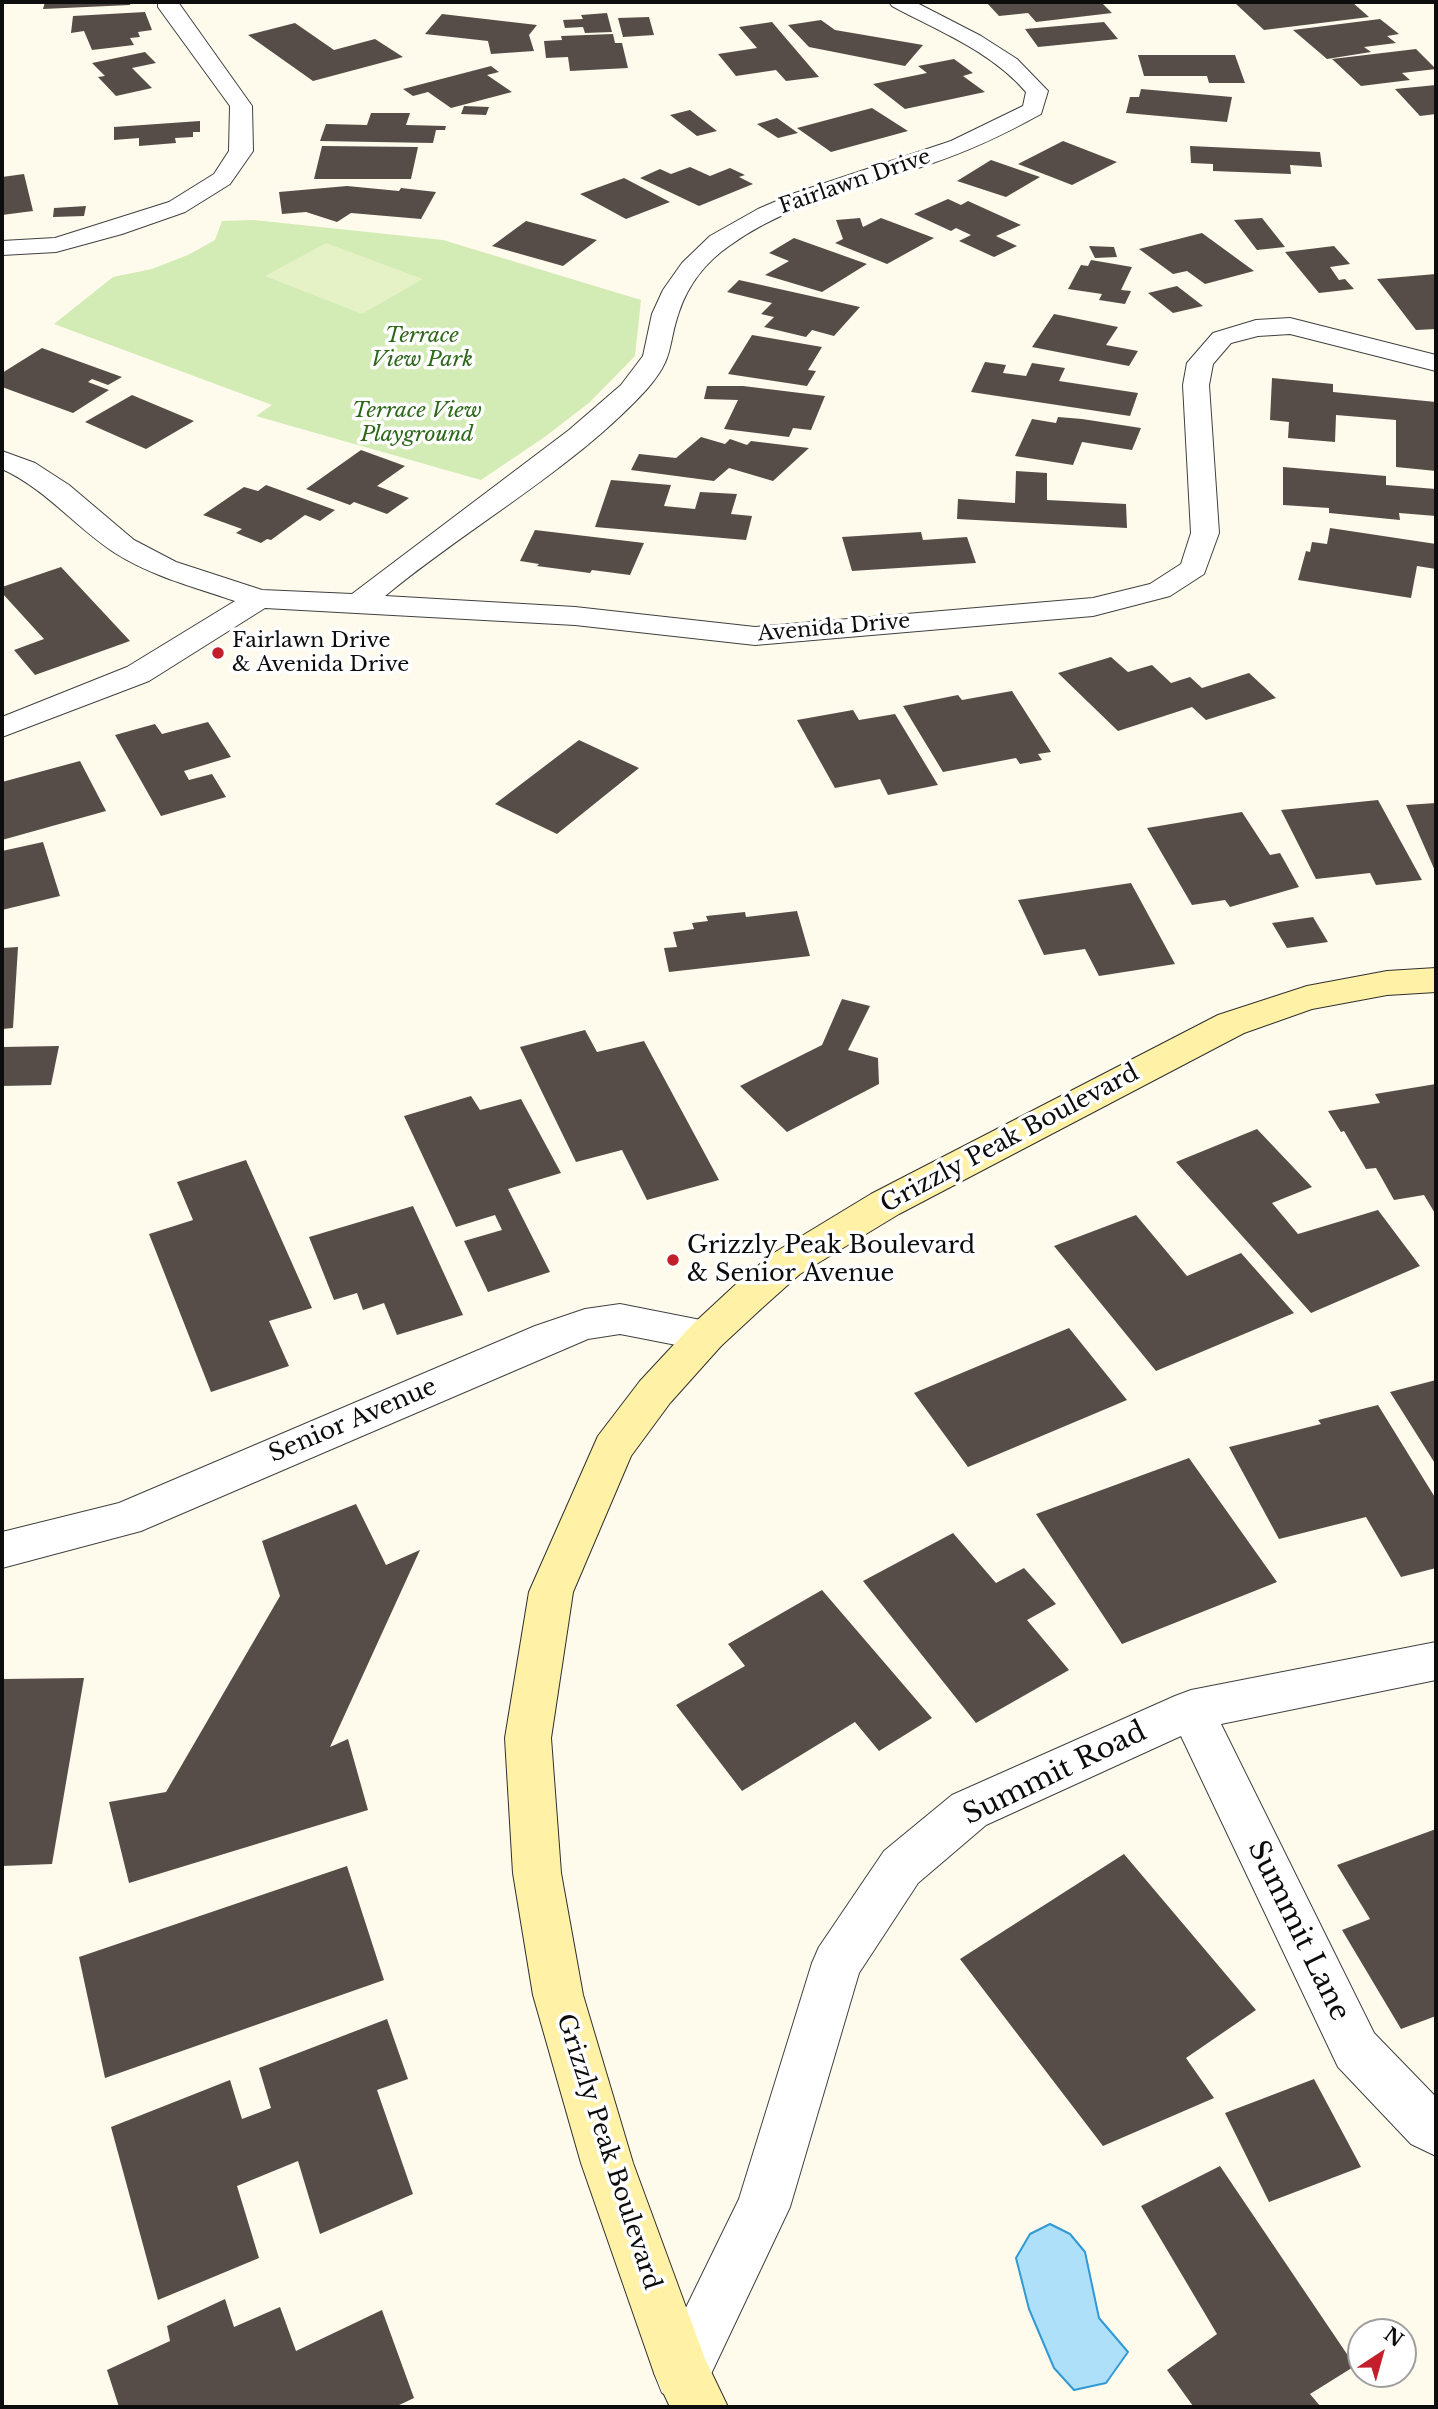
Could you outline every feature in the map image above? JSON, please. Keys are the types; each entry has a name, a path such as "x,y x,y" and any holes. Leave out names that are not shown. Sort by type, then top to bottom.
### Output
{"street":[{"path":"2,248 56,245 113,229 177,207 222,179 240,151 241,106 168,2"},
{"name":"Fairlawn Drive","path":"360,603 392,573 469,521 622,399 654,360 666,313 691,264 729,234 773,211 824,190 961,147 1003,128 1033,108 1037,91 1024,74 983,47 899,2"},
{"name":"Avenida Drive","path":"2,459 25,469 59,491 124,546 166,568 259,599 575,617 755,636 1093,607 1160,590 1194,568 1205,533 1196,385 1200,363 1222,338 1256,328 1290,326 1436,363"},
{"path":"2,728 138,674 259,599"},
{"name":"Grizzly Peak Boulevard","path":"691,2390 607,2164 558,1995 537,1873 528,1738 551,1592 613,1448 655,1392 707,1335 786,1265 885,1204 1230,1024 1307,998 1387,983 1436,980"},
{"name":"Senior Avenue","path":"2,1550 126,1519 549,1336 585,1324 620,1319 707,1335"},
{"name":"Summit Road","path":"691,2390 763,2207 838,1963 901,1867 969,1810 1191,1710 1436,1661"},
{"name":"Summit Lane","path":"1191,1710 1356,2050 1429,2126 1436,2130"}],"green space":[{"name":"Terrace View Park","path":"254,220 443,240 641,300 635,356 590,402 481,480 256,416 272,405 54,324 113,277 152,269 188,255 215,240 222,221"},
{"path":"326,243 423,279 362,314 265,276"}],"water":[{"path":"1050,2224 1070,2234 1085,2252 1099,2318 1128,2352 1106,2383 1074,2390 1054,2368 1029,2309 1016,2258 1030,2234"}],"building":[{"path":"45,2 131,2 130,5 43,9"},
{"path":"1101,2 1112,13 1036,22 1028,13 999,16 987,3"},
{"path":"1352,2 1369,17 1264,30 1236,4"},
{"path":"145,12 152,30 138,32 140,37 130,38 134,45 92,50 84,31 71,33 73,16"},
{"path":"607,13 612,32 585,33 583,27 565,28 563,20 583,19 581,15"},
{"path":"442,14 537,25 529,35 534,51 491,54 488,41 425,34"},
{"path":"649,17 654,35 623,37 618,18"},
{"path":"1380,19 1399,34 1387,36 1396,43 1364,47 1371,52 1327,59 1293,30"},
{"path":"821,20 835,30 923,45 905,66 809,47 788,25"},
{"path":"772,22 819,77 786,81 776,70 736,76 718,54 757,48 739,27"},
{"path":"1104,22 1118,39 1038,47 1025,29"},
{"path":"295,23 334,50 375,39 403,57 313,81 248,35"},
{"path":"613,34 615,43 622,43 628,68 570,71 568,57 546,58 544,41 562,40 561,36"},
{"path":"1416,49 1436,69 1402,73 1410,80 1361,86 1332,59"},
{"path":"145,52 156,63 132,68 152,88 116,96 98,77 105,76 92,63"},
{"path":"1138,55 1235,55 1245,83 1209,83 1207,76 1144,76"},
{"path":"954,59 973,73 963,76 985,92 905,109 873,84 927,73 918,66"},
{"path":"491,66 499,72 487,75 512,92 451,108 428,92 413,96 403,89"},
{"path":"1436,85 1436,114 1420,116 1395,89"},
{"path":"1141,89 1232,97 1227,122 1126,113 1130,97 1139,97"},
{"path":"464,106 489,107 486,115 461,114"},
{"path":"872,108 908,131 831,152 797,128"},
{"path":"690,110 717,131 697,136 670,115"},
{"path":"371,113 410,113 406,125 446,126 445,130 436,130 433,143 320,141 326,124 367,125"},
{"path":"777,118 798,133 778,138 757,124"},
{"path":"200,121 200,132 193,132 193,137 175,138 176,143 139,146 139,138 114,140 114,127"},
{"path":"1063,141 1117,162 1072,185 1018,164"},
{"path":"322,146 418,147 411,179 314,179"},
{"path":"1190,146 1320,152 1322,167 1290,165 1291,174 1213,171 1213,164 1191,163"},
{"path":"991,160 1040,177 1006,197 957,181"},
{"path":"690,167 710,176 730,168 745,175 739,177 753,184 699,206 640,178 660,169 671,174"},
{"path":"24,174 33,211 2,215 2,177"},
{"path":"624,178 670,202 626,219 580,194"},
{"path":"347,186 436,192 421,219 351,213 337,222 306,212 282,214 279,192"},
{"path":"948,199 961,205 968,201 1021,225 996,236 1017,246 994,257 959,241 971,235 956,228 951,231 914,214"},
{"path":"86,206 84,216 53,217 54,208"},
{"path":"860,218 863,227 881,218 934,238 887,264 835,243 843,239 836,220"},
{"path":"1262,218 1285,247 1257,250 1234,220"},
{"path":"526,221 597,240 563,266 492,246"},
{"path":"1202,233 1254,271 1205,284 1187,271 1173,274 1139,249"},
{"path":"794,238 867,264 822,292 765,275 789,261 769,253"},
{"path":"1089,246 1114,247 1117,257 1095,258"},
{"path":"1334,246 1350,264 1330,267 1339,280 1345,279 1354,289 1319,293 1285,252"},
{"path":"1091,260 1132,267 1121,290 1131,291 1125,304 1099,300 1102,294 1068,289 1081,265 1088,266"},
{"path":"1436,274 1436,329 1416,330 1377,279"},
{"path":"739,280 860,307 834,336 812,330 806,337 764,327 774,317 761,314 772,303 727,292"},
{"path":"1177,286 1203,306 1173,313 1148,293"},
{"path":"1054,314 1118,327 1106,345 1138,351 1129,366 1032,347"},
{"path":"752,335 822,347 808,370 816,371 807,386 728,374"},
{"path":"42,348 122,377 108,385 92,379 88,382 109,390 73,413 2,387 2,373"},
{"path":"985,362 1006,365 1003,373 1026,376 1032,363 1065,368 1059,381 1138,393 1130,416 971,392"},
{"path":"1272,378 1333,384 1333,392 1436,402 1436,471 1396,467 1396,420 1336,415 1335,442 1288,438 1289,422 1270,420"},
{"path":"707,386 743,386 825,396 811,430 793,428 789,437 724,429 738,400 704,399"},
{"path":"132,395 194,421 146,449 85,422"},
{"path":"1058,417 1141,428 1132,450 1082,442 1073,465 1015,456 1032,419 1056,423"},
{"path":"701,437 725,444 730,439 747,445 751,441 809,448 773,481 729,468 714,481 631,470 639,454 676,458"},
{"path":"361,450 405,466 377,486 409,498 387,514 354,502 350,505 306,489"},
{"path":"1283,467 1386,476 1386,485 1436,489 1436,516 1399,513 1400,520 1329,513 1329,508 1283,505"},
{"path":"1016,471 1047,473 1047,500 1126,504 1127,528 957,519 958,499 1015,503"},
{"path":"611,480 671,485 664,506 695,509 700,492 737,494 731,514 752,516 746,540 595,527"},
{"path":"266,485 335,510 320,521 305,515 271,540 267,539 261,543 236,533 242,529 203,515 244,487 258,491"},
{"path":"1330,528 1436,544 1436,569 1417,566 1411,598 1298,580 1306,551 1310,552 1312,542 1327,544"},
{"path":"535,530 644,543 630,575 592,570 590,573 520,561"},
{"path":"921,532 923,540 967,537 976,563 852,571 842,537"},
{"path":"61,567 130,641 35,675 14,650 44,639 2,593 2,587"},
{"path":"1111,657 1128,672 1152,665 1171,683 1190,677 1202,688 1249,673 1276,698 1206,720 1192,707 1118,731 1058,673"},
{"path":"1012,691 1051,752 1038,754 1042,760 1020,764 1016,758 943,772 903,706 958,695 962,700"},
{"path":"853,710 859,720 895,714 938,785 888,795 880,779 835,788 797,720"},
{"path":"208,722 231,757 184,771 189,780 212,774 226,797 161,816 115,735 155,724 162,734"},
{"path":"579,740 639,768 557,834 495,804"},
{"path":"80,761 106,811 2,840 2,782"},
{"path":"1378,800 1422,880 1376,885 1370,873 1316,879 1281,810"},
{"path":"1436,803 1436,873 1406,805"},
{"path":"1242,812 1270,855 1280,853 1299,887 1230,907 1225,900 1192,905 1147,828"},
{"path":"43,842 60,896 2,910 2,851"},
{"path":"1131,883 1175,964 1099,976 1085,949 1044,955 1018,900"},
{"path":"797,911 810,956 669,972 664,948 677,947 673,932 694,929 692,923 708,921 706,916 745,912 746,917"},
{"path":"1313,917 1328,942 1287,948 1272,923"},
{"path":"18,947 13,1028 2,1029 2,948"},
{"path":"842,999 870,1006 848,1050 878,1058 879,1084 787,1132 740,1086 822,1045"},
{"path":"585,1030 597,1052 644,1041 719,1180 647,1200 622,1150 576,1162 520,1047"},
{"path":"59,1046 51,1085 2,1086 2,1047"},
{"path":"1436,1084 1436,1215 1424,1195 1394,1200 1376,1168 1366,1169 1344,1131 1341,1132 1328,1111 1380,1103 1375,1094"},
{"path":"471,1096 480,1110 521,1099 561,1173 508,1189 550,1272 488,1292 464,1241 502,1230 495,1215 456,1227 404,1116"},
{"path":"1257,1129 1312,1187 1272,1203 1298,1234 1378,1210 1420,1266 1311,1313 1176,1162"},
{"path":"246,1160 312,1308 269,1321 289,1366 211,1392 149,1234 193,1220 177,1182"},
{"path":"413,1206 463,1315 397,1335 384,1303 363,1310 357,1293 334,1300 309,1237"},
{"path":"1136,1215 1187,1276 1241,1253 1294,1313 1156,1371 1054,1246"},
{"path":"1069,1328 1127,1400 968,1467 914,1393"},
{"path":"1436,1380 1436,1465 1390,1392"},
{"path":"1378,1405 1436,1499 1436,1568 1401,1577 1366,1517 1279,1539 1229,1447 1321,1424 1318,1420"},
{"path":"1189,1458 1277,1582 1122,1644 1036,1514"},
{"path":"356,1504 386,1565 420,1550 330,1747 348,1739 368,1810 129,1883 109,1802 166,1792 280,1596 262,1541"},
{"path":"953,1533 996,1583 1024,1568 1056,1604 1027,1620 1069,1670 976,1723 863,1581"},
{"path":"822,1590 932,1718 879,1751 855,1722 742,1791 676,1705 745,1666 728,1644"},
{"path":"84,1678 52,1864 2,1866 2,1679"},
{"path":"1436,1829 1436,2016 1401,2029 1342,1930 1370,1919 1337,1865"},
{"path":"1124,1854 1256,2010 1186,2058 1214,2098 1103,2146 960,1959"},
{"path":"347,1866 384,1980 105,2078 79,1957"},
{"path":"387,2019 408,2079 377,2090 413,2194 320,2234 298,2161 237,2186 259,2258 158,2300 111,2127 230,2080 242,2119 271,2108 259,2068"},
{"path":"1314,2079 1361,2167 1269,2202 1225,2113"},
{"path":"1220,2166 1347,2354 1347,2371 1310,2394 1321,2407 1191,2407 1193,2406 1167,2370 1217,2334 1141,2206"},
{"path":"225,2299 234,2327 280,2307 296,2351 382,2310 414,2398 395,2407 119,2407 107,2370 170,2341 167,2326"}],"place":[{"name":"Fairlawn Drive & Avenida Drive","path":"218,653"},
{"name":"Grizzly Peak Boulevard & Senior Avenue","path":"673,1260"}],"park label":[{"name":"Terrace View Playground","path":"417,423"}]}
